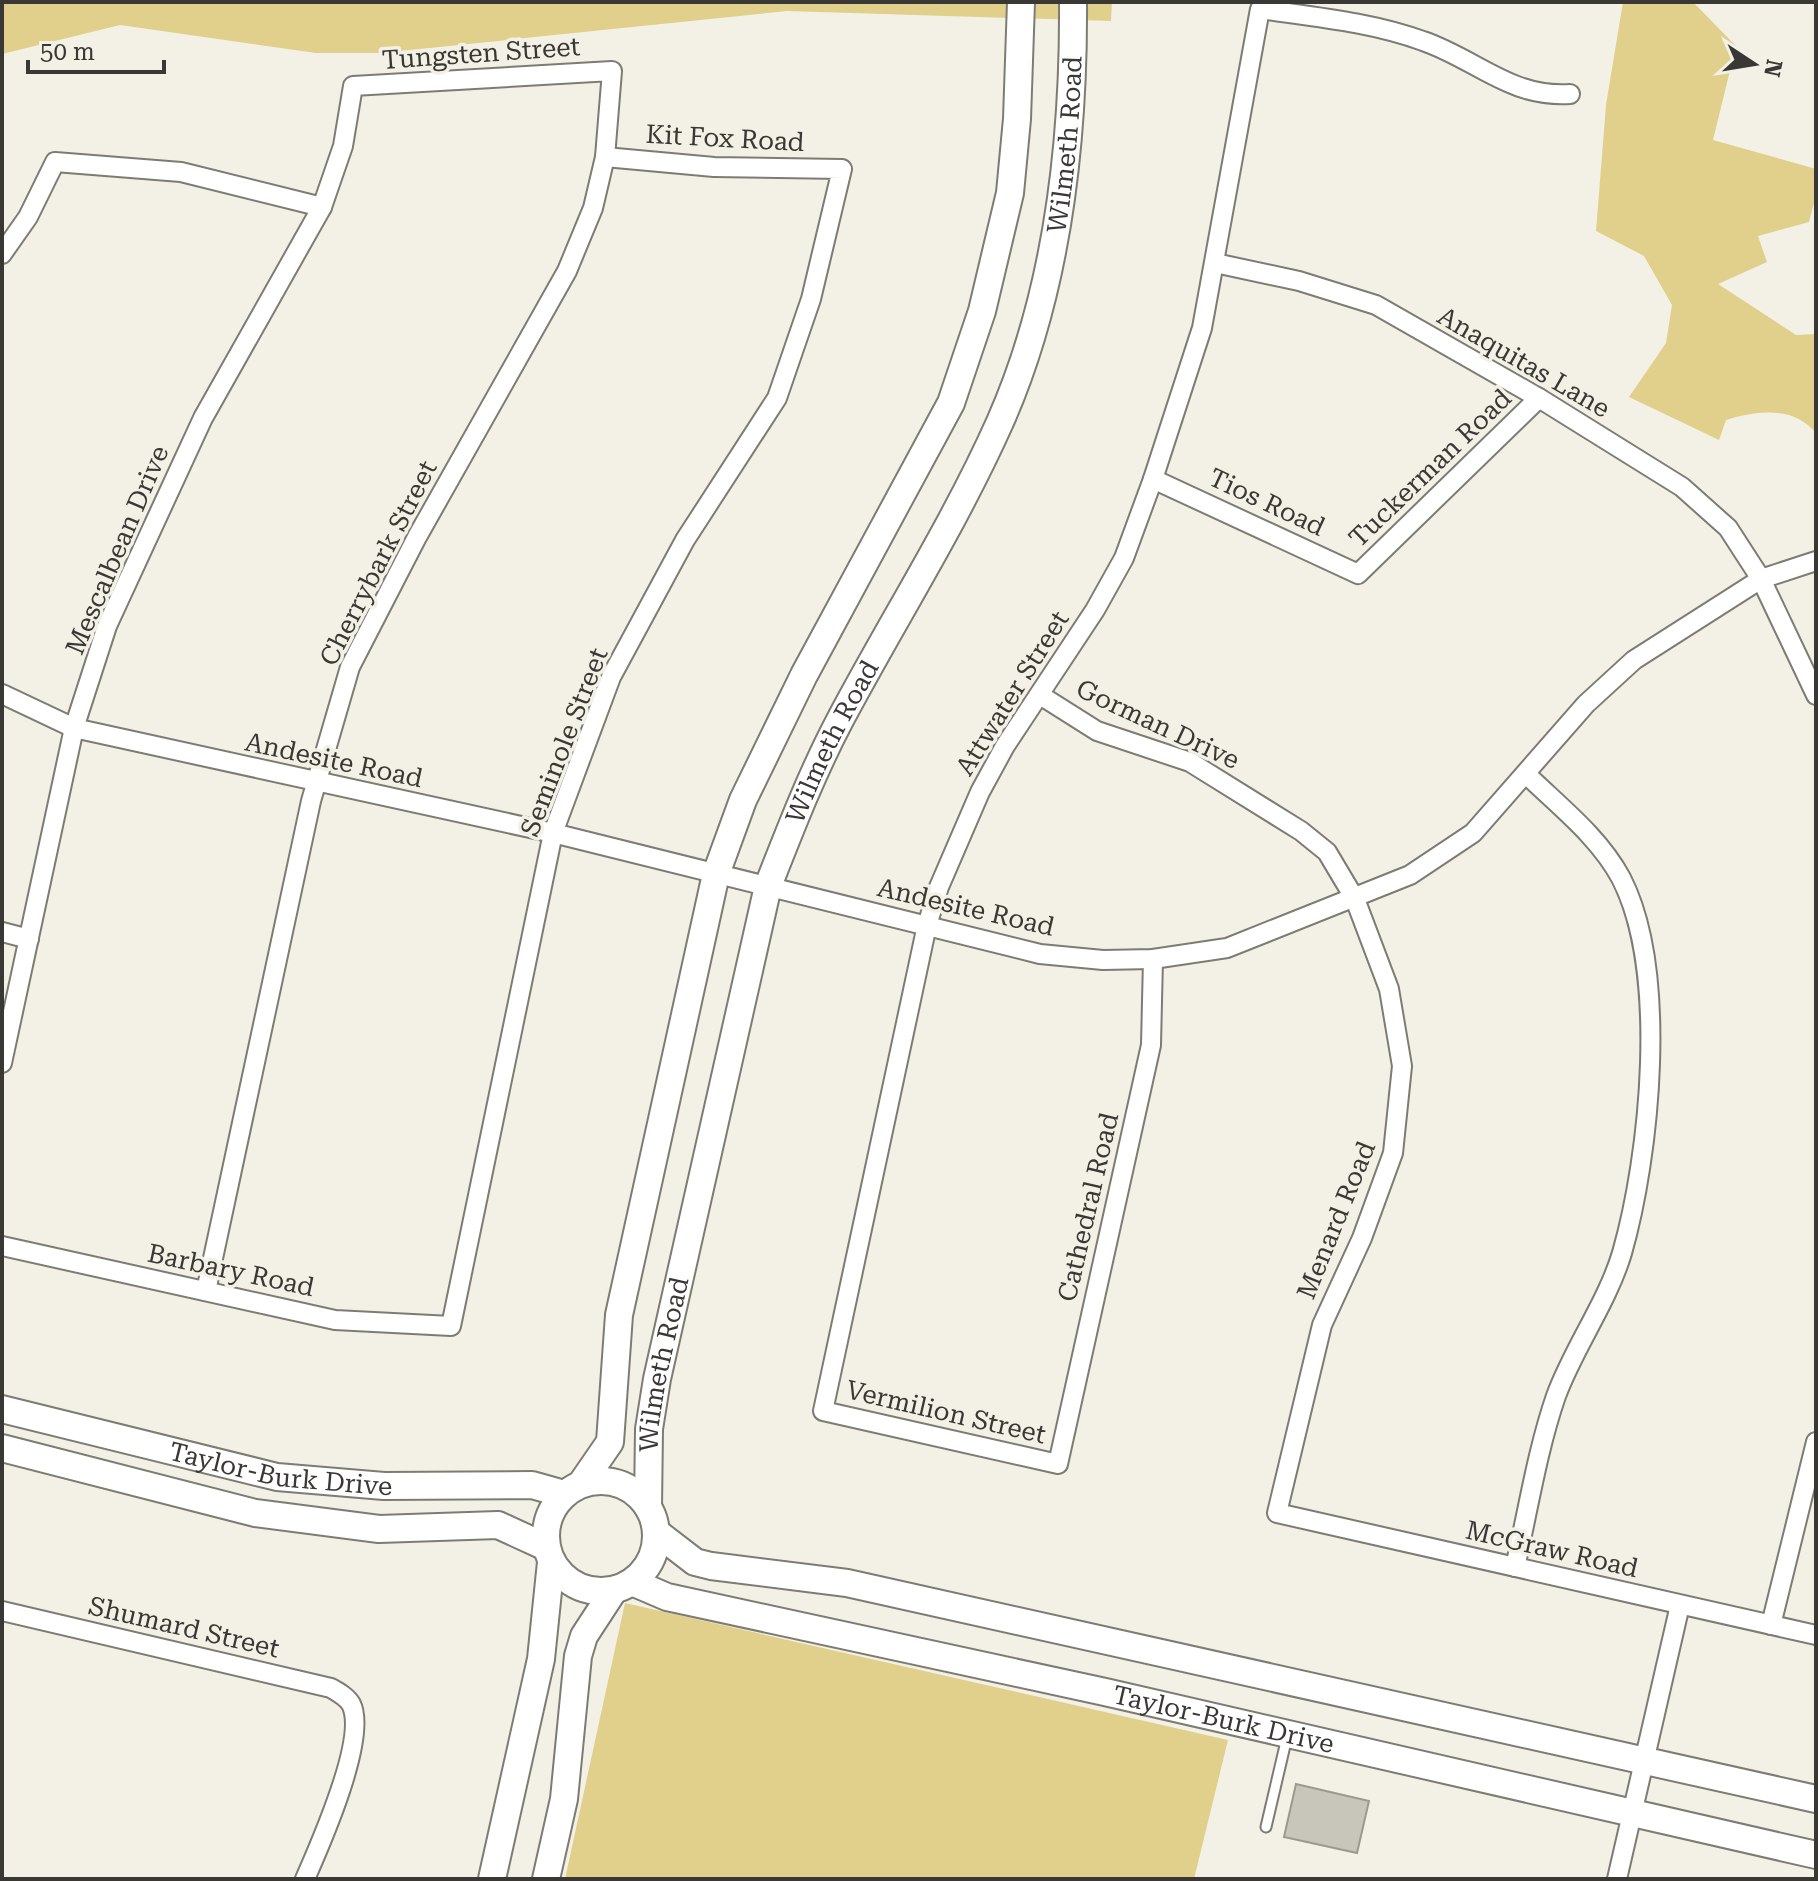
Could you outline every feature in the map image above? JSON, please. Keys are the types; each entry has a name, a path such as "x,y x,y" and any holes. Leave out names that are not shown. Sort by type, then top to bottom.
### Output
{"street":[{"name":"Wilmeth Road","path":"573,1489 610,1442 619,1315 716,874 743,800 797,689 951,403 982,311 1010,193 1017,119 1021,2"},
{"name":"Wilmeth Road","path":"652,1519 649,1429 657,1379 768,886 798,809 839,722 960,506 1001,419 1038,313 1063,187 1073,81 1073,2"},
{"name":"Attwater Street","path":"823,1411 927,925 945,872 980,792 1005,746 1124,558 1153,479 1187,380 1215,263 1260,9 1374,26 1425,41 1534,94 1570,94"},
{"name":"Tungsten Street","path":"353,86 612,71"},
{"name":"Cherrybark Street","path":"206,1291 316,784 350,667 417,537 567,271 593,208 605,157 612,71"},
{"name":"Mescalbean Drive","path":"2,1063 74,728 107,626 203,418 322,207 343,146 353,86"},
{"name":"Kit Fox Road","path":"605,157 714,167 842,169"},
{"path":"2,254 28,217 55,162 181,172 322,207"},
{"name":"Seminole Street","path":"451,1326 553,833 611,677 685,540 777,398 811,299 842,169"},
{"name":"Anaquitas Lane","path":"1215,263 1299,281 1376,305 1539,398 1682,487 1728,528 1761,579 1816,695"},
{"name":"Tuckerman Road","path":"1358,574 1539,398"},
{"name":"Tios Road","path":"1153,479 1358,574"},
{"name":"Andesite Road","path":"2,694 74,728 316,784 553,833 1040,954 1103,960 1153,959 1227,948 1410,875 1473,833 1527,775 1586,704 1634,660 1761,579 1816,561"},
{"name":"Gorman Drive","path":"1040,695 1097,731 1190,762 1226,782 1327,852 1355,899"},
{"path":"1515,1567 1555,1399 1621,1254 1639,1169 1649,1074 1649,1012 1642,944 1621,878 1600,846 1527,775"},
{"name":"Menard Road","path":"1277,1513 1322,1325 1384,1184 1398,1128 1402,1066 1398,1030 1389,989 1355,899"},
{"path":"2,932 29,939"},
{"name":"Cathedral Road","path":"1058,1464 1151,1045 1153,959"},
{"name":"Barbary Road","path":"2,1246 335,1320 451,1326"},
{"name":"Taylor-Burk Drive","path":"2,1409 277,1477 384,1486 532,1485 573,1489"},
{"name":"Vermilion Street","path":"823,1411 1058,1464"},
{"path":"1771,1625 1816,1442"},
{"name":"Taylor-Burk Drive","path":"2,1448 255,1513 379,1529 498,1525 549,1554"},
{"path":"492,1879 541,1659 549,1554 548,1518 573,1489 596,1480 626,1486 652,1519 651,1560 623,1586 584,1636 578,1656 564,1799 546,1879"},
{"name":"McGraw Road","path":"1277,1513 1816,1635"},
{"name":"Taylor-Burk Drive","path":"652,1519 695,1562 711,1566 847,1583 1816,1799"},
{"path":"549,1554 562,1576 577,1586 595,1591 623,1586"},
{"name":"Taylor-Burk Drive","path":"623,1586 1816,1855"},
{"path":"1617,1879 1680,1605"},
{"name":"Shumard Street","path":"2,1611 331,1688 350,1702 354,1729 340,1791 305,1879"}],"lane":[{"path":"1266,1827 1288,1734"}],"shaded area":[{"path":"2,2 1112,2 1111,21 787,11 381,53 316,53 120,25 2,54"},
{"path":"1623,2 1693,2 1736,46 1713,140 1816,169 1816,195 1809,222 1758,236 1767,262 1718,284 1796,335 1816,334 1816,433 1797,418 1786,414 1762,413 1726,420 1719,440 1629,397 1666,343 1672,305 1644,256 1596,231 1606,105"},
{"path":"625,1603 1228,1740 1194,1879 565,1879"}],"building":[{"path":"1296,1784 1369,1801 1357,1853 1284,1837"}]}
